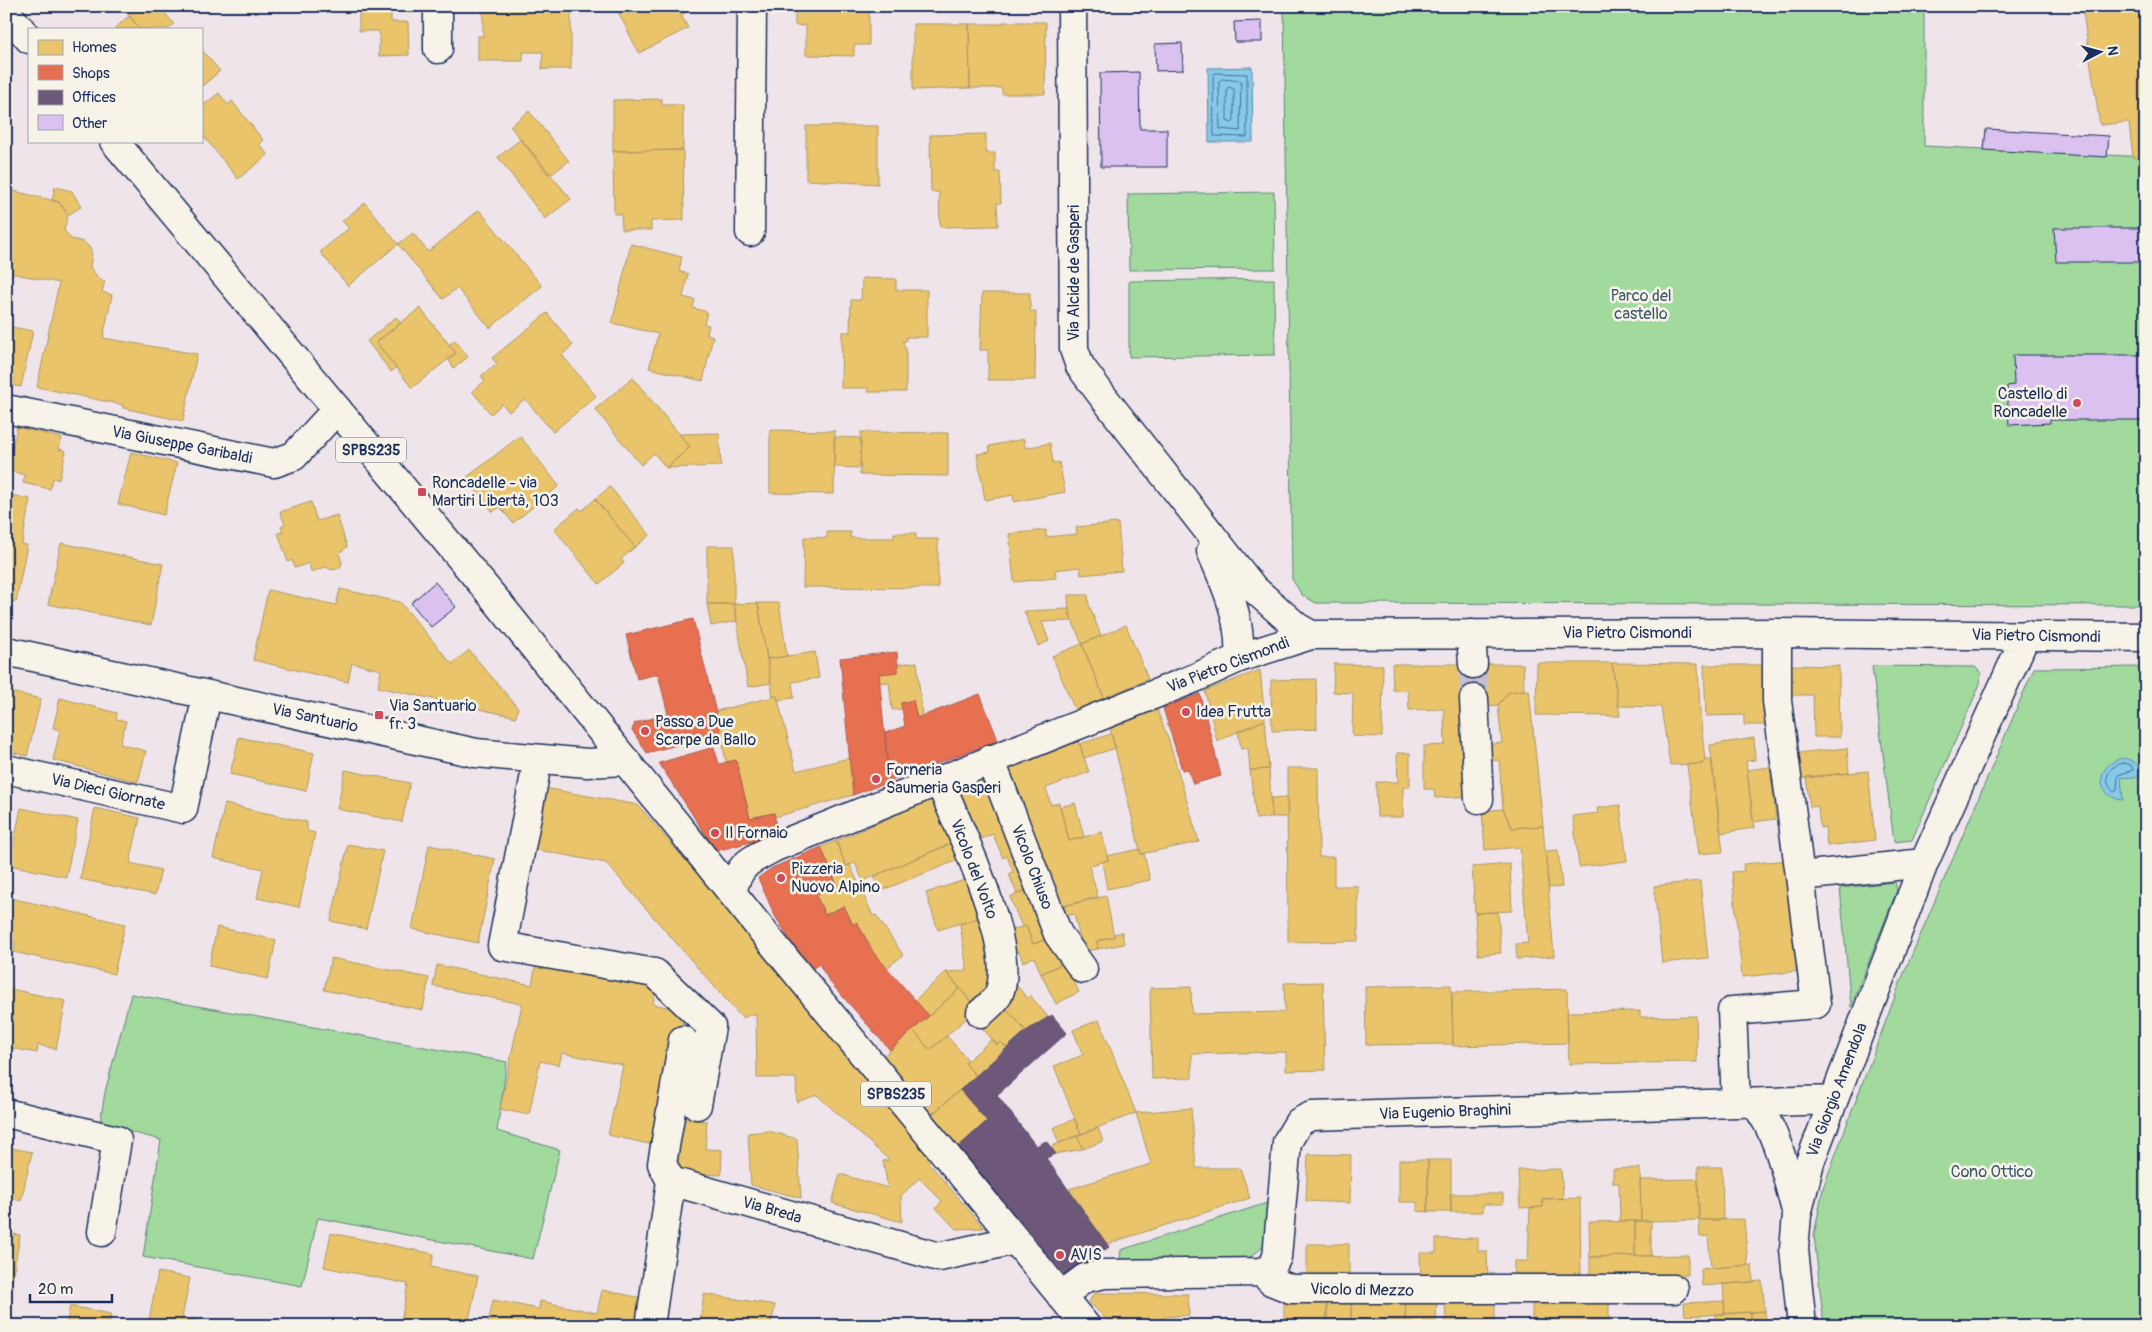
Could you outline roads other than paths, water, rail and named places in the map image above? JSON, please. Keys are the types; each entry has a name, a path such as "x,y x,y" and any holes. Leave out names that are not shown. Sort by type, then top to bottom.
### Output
{"street":[{"path":"438,6 438,48"},
{"path":"750,232 752,6"},
{"name":"Via Alcide de Gasperi","path":"1072,6 1074,349 1080,366 1253,588 1297,627 1311,635"},
{"path":"6,12 28,38"},
{"name":"SPBS235","path":"115,142 626,761 1086,1326"},
{"name":"Via Giuseppe Garibaldi","path":"6,409 274,463 294,456 337,409"},
{"name":"Via Alcide de Gasperi","path":"1186,503 1210,548 1234,608 1249,632 1255,637 1270,643 1280,643"},
{"name":"Via Alcide de Gasperi","path":"1234,608 1239,633 1239,658"},
{"path":"1776,633 1777,701 1816,1004 1732,1011 1745,1103 1766,1117 1786,1172 1796,1215"},
{"name":"Via Pietro Cismondi","path":"732,892 737,874 747,862 775,847 1195,678 1239,658 1280,643 1311,635 1776,633 2146,637"},
{"path":"1471,634 1473,664"},
{"name":"Via Giorgio Amendola","path":"1802,1326 1794,1249 1796,1215 1810,1162 1832,1100 1924,863 2026,635"},
{"name":"Via Santuario","path":"6,651 476,753 587,763 626,761"},
{"name":"Via Dieci Giornate","path":"6,769 183,809 207,694"},
{"path":"1474,699 1479,799"},
{"path":"538,759 502,946 655,972 711,1027 697,1105"},
{"name":"Vicolo Chiuso","path":"990,759 1058,934 1084,969"},
{"name":"Vicolo del Volto","path":"939,780 994,918 1003,976 999,994 981,1013"},
{"path":"1800,876 1924,863"},
{"path":"650,1326 671,1181 662,1164 683,1040"},
{"name":"Via Eugenio Braghini","path":"1262,1272 1272,1266 1277,1257 1287,1142 1299,1122 1311,1116 1832,1100"},
{"path":"6,1113 117,1140 102,1232"},
{"name":"Via Breda","path":"671,1181 939,1257 1015,1240"},
{"path":"1061,1296 1085,1278 1104,1274 1262,1272"},
{"name":"Vicolo di Mezzo","path":"1262,1272 1271,1281 1291,1289 1674,1289"}],"water":[{"path":"1252,67 1253,142 1209,142 1208,68"},
{"path":"2124,758 2136,764 2143,776 2121,778 2123,800 2114,798 2107,793 2103,787 2102,780 2103,773 2108,766 2114,761"}],"tunnel":[{"path":"1473,664 1474,699"}],"place":[{"name":"Castello di Roncadelle","path":"2077,403"},
{"name":"Roncadelle - via Martiri Libertà, 103","path":"422,492"},
{"name":"Idea Frutta","path":"1186,712"},
{"name":"Via Santuario fr. 3","path":"379,715"},
{"name":"Passo a Due Scarpe da Ballo","path":"645,731"},
{"name":"Forneria Saumeria Gasperi","path":"876,779"},
{"name":"Il Fornaio","path":"715,833"},
{"name":"Pizzeria Nuovo Alpino","path":"781,878"},
{"name":"AVIS","path":"1060,1255"}],"park label":[{"name":"Parco del castello","path":"1641,305"},
{"name":"Cono Ottico","path":"1992,1172"}]}
